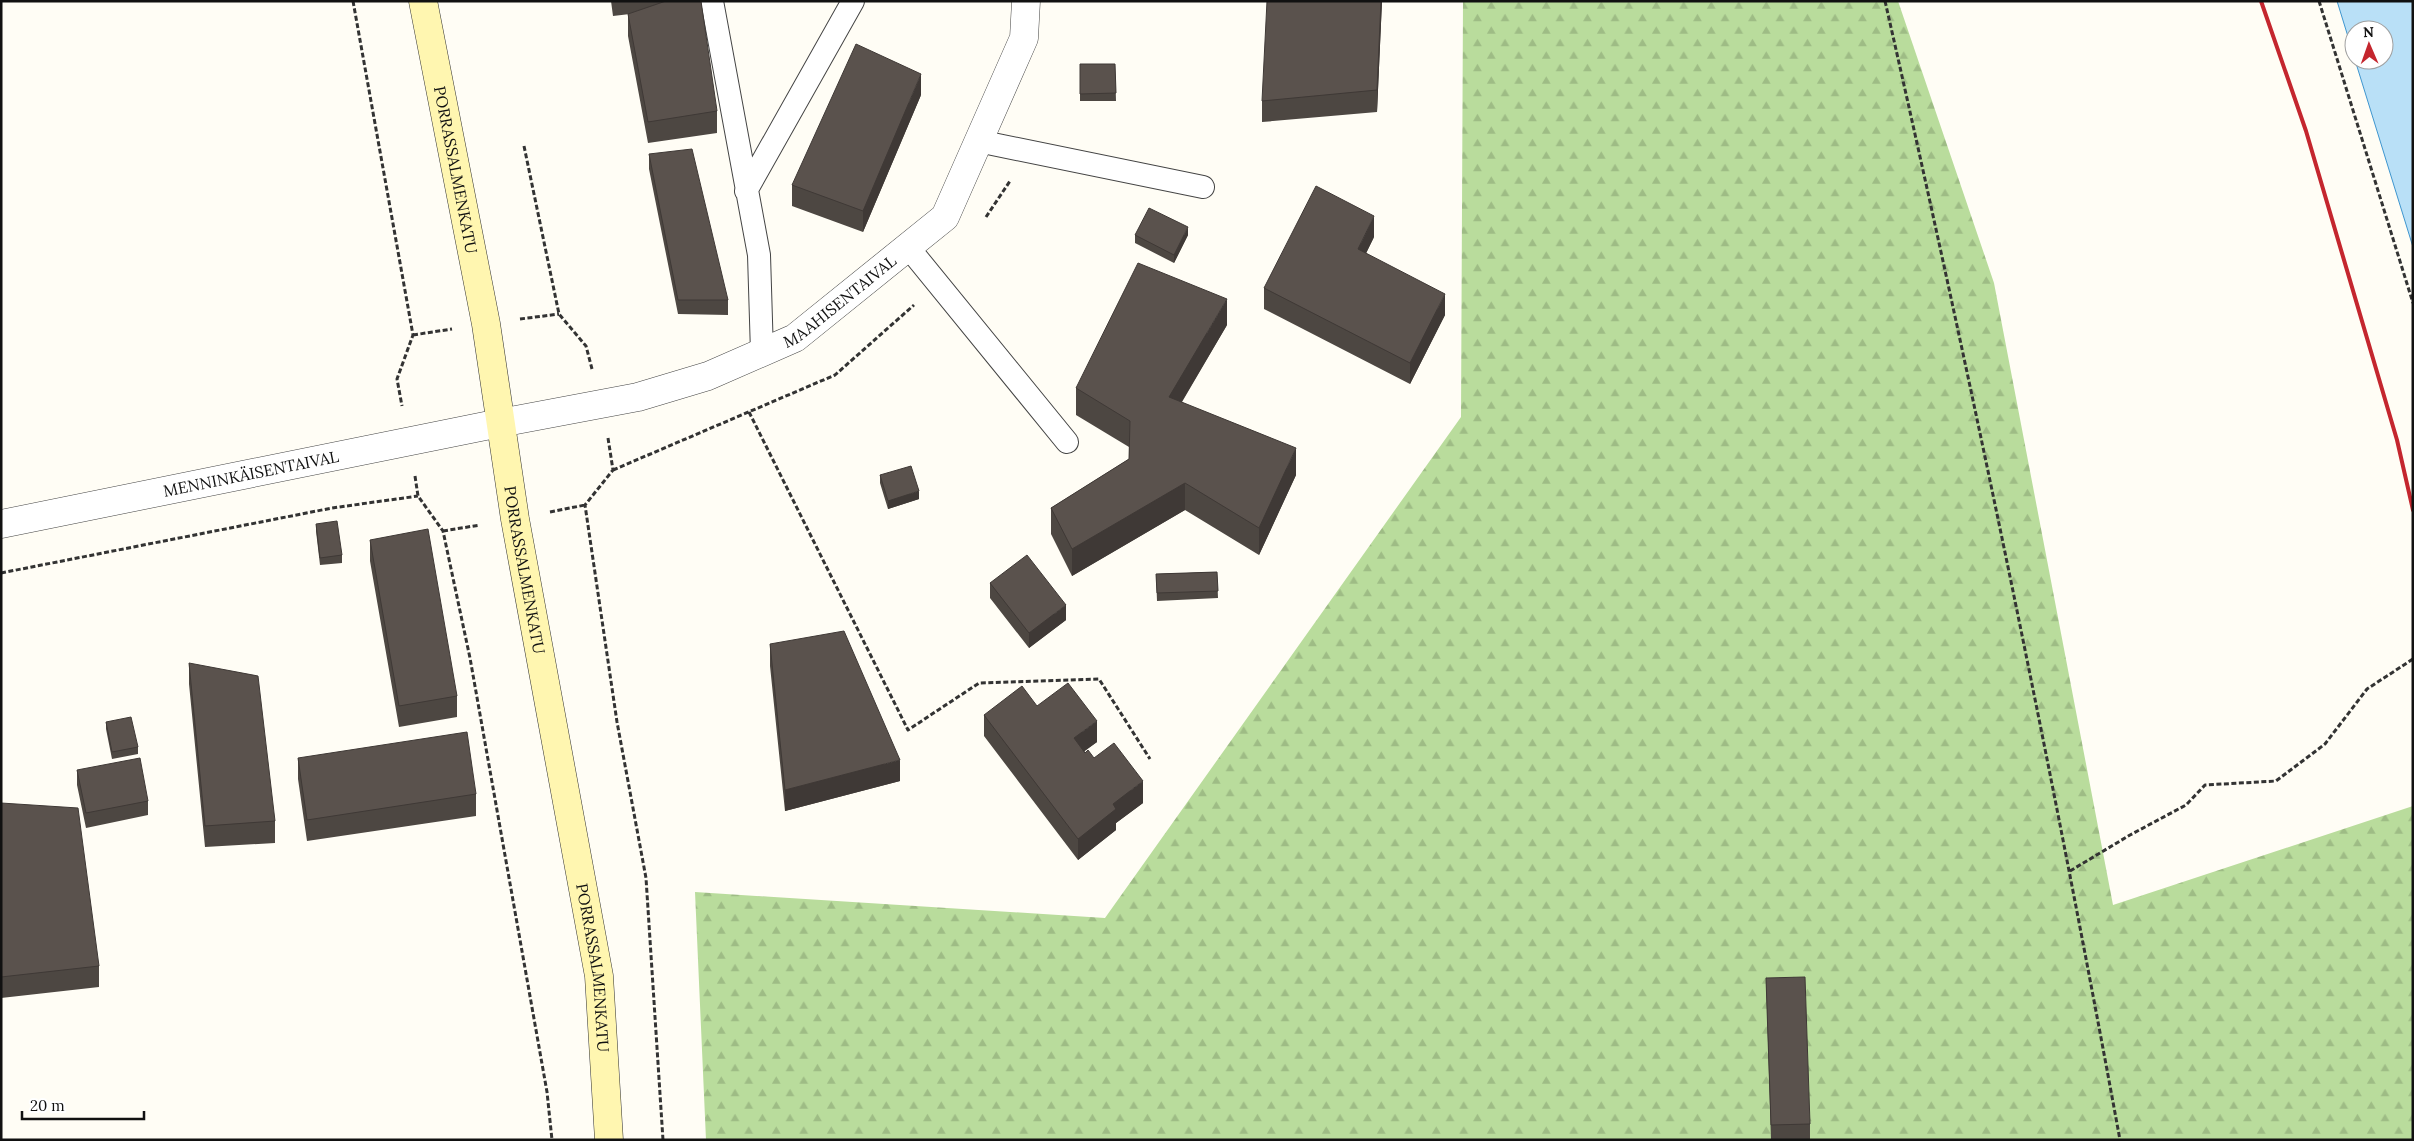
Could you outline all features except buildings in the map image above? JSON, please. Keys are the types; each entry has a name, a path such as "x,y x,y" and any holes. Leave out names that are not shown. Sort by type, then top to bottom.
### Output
{"street":[{"name":"PORRASSALMENKATU","path":"424,1 486,324 500,423 599,976 609,1140"},
{"name":"MAAHISENTAIVAL","path":"500,423 638,397 708,376 795,338 945,216 1024,38 1026,1"},
{"name":"MENNINKÄISENTAIVAL","path":"1,524 500,423"}],"lane":[{"path":"712,1 759,255 762,352"},
{"path":"746,191 853,1"},
{"path":"978,141 1204,187"},
{"path":"908,247 1067,442"}],"path":[{"path":"353,1 413,335 396,379 418,496 444,531 470,658 547,1092 552,1140"},
{"path":"1885,1 1952,296 2070,871 2120,1140"},
{"path":"2319,1 2413,303"},
{"path":"524,146 559,314 586,346 602,405 613,470 586,505 618,722 646,878 663,1140"},
{"path":"749,412 908,730 979,683 1099,679 1150,759"},
{"path":"1,573 332,508 418,496"},
{"path":"2070,871 2130,835 2186,805 2205,785 2276,781 2325,744 2367,689 2413,659"}],"green space":[{"path":"1463,1 1898,1 1994,283 2113,905 2413,806 2413,1140 706,1140 695,892 1105,918 1461,417"}],"water":[{"path":"2337,1 2413,1 2413,247 2358,70 2394,70 2394,20 2344,20 2344,24"}],"railway":[{"path":"2261,1 2306,131 2397,440 2413,510"}]}
